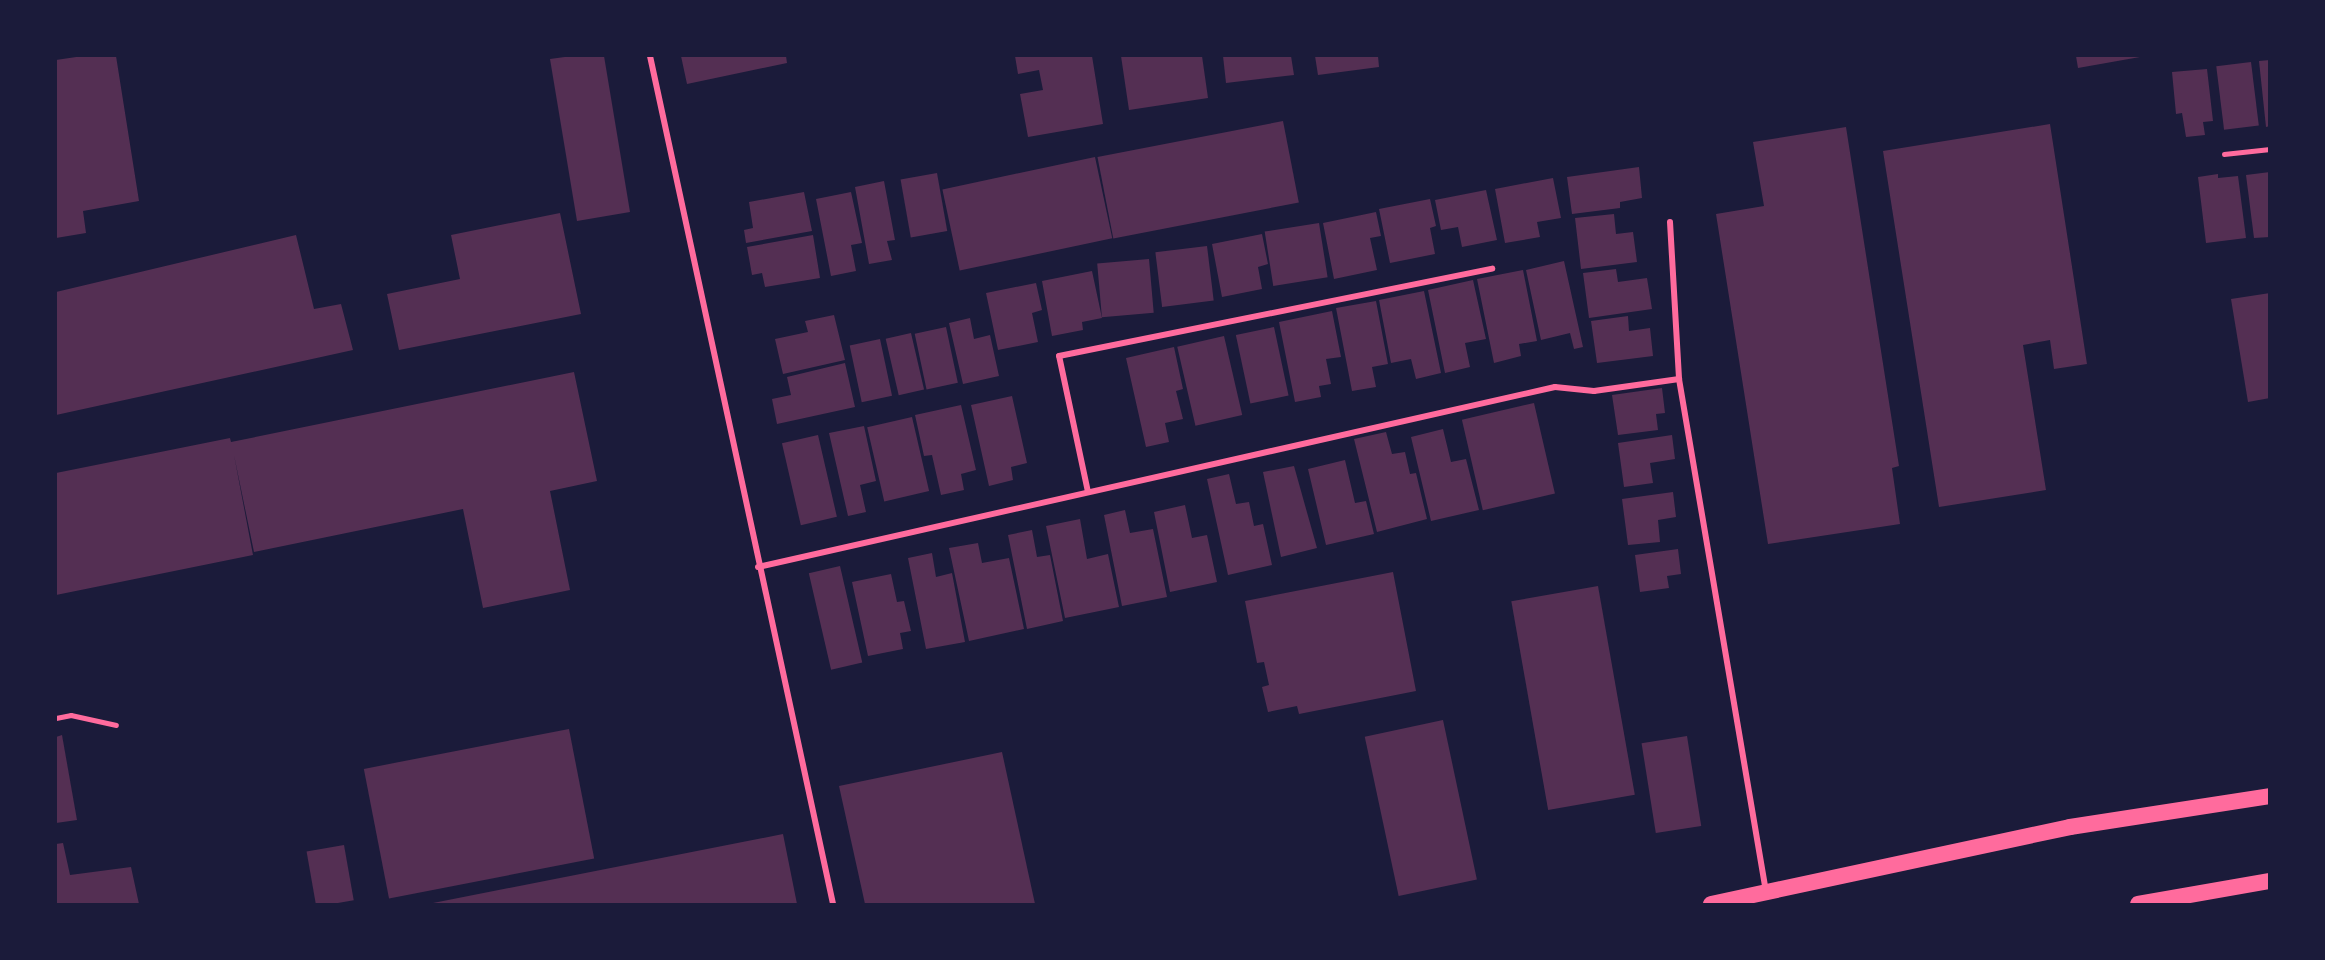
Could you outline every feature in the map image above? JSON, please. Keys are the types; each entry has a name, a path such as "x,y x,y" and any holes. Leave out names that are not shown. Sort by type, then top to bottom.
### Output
{"highway":[{"path":"1711,904 2070,827 2270,796"},
{"path":"2138,904 2270,881"}],"street":[{"path":"650,56 758,567 833,904"},
{"path":"1670,222 1679,378 1766,892"},
{"path":"1088,492 1059,356 1492,269"},
{"path":"758,567 1555,387 1594,391 1679,378"}],"lane":[{"path":"2224,154 2270,149"},
{"path":"56,718 71,715 116,725"}],"building":[{"path":"83,56 116,56 139,201 83,211 86,233 56,238 56,60"},
{"path":"604,56 630,212 577,221 550,59"},
{"path":"681,56 786,56 787,63 687,84"},
{"path":"1015,56 1092,56 1103,124 1028,137 1020,94 1043,90 1039,70 1018,74"},
{"path":"1121,56 1202,56 1208,98 1129,110"},
{"path":"1223,56 1291,56 1294,75 1226,83"},
{"path":"1315,56 1378,56 1379,67 1318,75"},
{"path":"2076,56 2140,56 2140,57 2078,68"},
{"path":"2270,60 2270,126 2266,127 2259,61"},
{"path":"2251,62 2259,126 2224,130 2216,66"},
{"path":"2207,69 2213,121 2203,122 2205,135 2186,137 2182,113 2176,114 2172,72"},
{"path":"1283,121 1299,202 1113,239 1097,157"},
{"path":"2050,124 2087,364 2054,369 2050,340 2023,345 2046,490 1939,507 1883,151"},
{"path":"1846,127 1899,466 1892,468 1900,524 1768,544 1716,214 1764,206 1753,142"},
{"path":"1095,157 1112,238 960,271 942,189"},
{"path":"1639,167 1642,198 1620,202 1620,208 1572,214 1567,177"},
{"path":"2270,172 2270,237 2254,238 2246,175"},
{"path":"937,173 947,231 911,238 901,179"},
{"path":"2218,174 2218,178 2238,176 2246,238 2206,243 2198,177"},
{"path":"1553,178 1561,218 1537,222 1540,237 1505,243 1495,189"},
{"path":"884,181 895,240 887,241 892,260 869,264 855,187"},
{"path":"1486,190 1497,240 1462,247 1458,227 1441,230 1435,200"},
{"path":"804,192 812,231 746,243 744,230 753,228 749,202"},
{"path":"851,192 862,243 851,245 856,271 831,276 816,199"},
{"path":"1430,199 1436,226 1430,228 1435,254 1390,263 1379,209"},
{"path":"1376,212 1381,236 1370,238 1377,270 1334,279 1323,223"},
{"path":"560,213 581,314 399,350 387,294 460,279 451,235"},
{"path":"1614,214 1616,234 1633,232 1637,262 1581,269 1575,218"},
{"path":"1319,223 1328,277 1273,286 1265,232"},
{"path":"1262,234 1268,264 1258,267 1262,289 1222,297 1212,244"},
{"path":"296,235 314,309 341,304 353,350 56,415 56,292"},
{"path":"813,235 820,278 765,287 762,273 752,275 747,247"},
{"path":"1207,246 1214,301 1162,307 1155,252"},
{"path":"1149,259 1154,313 1102,317 1097,264"},
{"path":"1564,261 1583,347 1574,349 1570,333 1541,340 1526,270"},
{"path":"1616,269 1618,282 1647,278 1652,309 1589,318 1583,273"},
{"path":"1523,270 1537,341 1519,344 1521,356 1494,363 1477,279"},
{"path":"1092,271 1102,318 1082,322 1083,330 1052,336 1042,281"},
{"path":"1473,280 1486,339 1465,343 1470,367 1445,373 1428,290"},
{"path":"1036,283 1042,310 1032,313 1038,342 998,350 986,293"},
{"path":"1424,291 1441,373 1416,379 1411,359 1391,363 1379,300"},
{"path":"2270,293 2270,398 2248,402 2231,299"},
{"path":"1376,301 1388,364 1372,367 1376,387 1352,391 1336,308"},
{"path":"1332,311 1341,357 1326,359 1331,384 1319,386 1321,397 1295,402 1279,322"},
{"path":"834,315 845,360 783,374 775,339 808,332 805,321"},
{"path":"1628,316 1629,331 1650,328 1653,356 1597,363 1591,321"},
{"path":"970,318 974,339 990,335 999,376 963,384 949,323"},
{"path":"946,327 958,383 927,389 915,334"},
{"path":"1274,327 1289,395 1250,404 1236,335"},
{"path":"911,333 924,390 899,395 886,339"},
{"path":"1224,336 1242,415 1195,426 1177,347"},
{"path":"880,339 892,396 862,402 850,345"},
{"path":"1174,347 1183,389 1176,391 1183,419 1165,423 1169,442 1146,447 1126,358"},
{"path":"845,363 855,407 777,424 772,399 791,395 787,377"},
{"path":"574,372 597,481 550,491 570,590 483,608 463,509 254,552 234,455 253,555 56,595 56,473 230,438 231,442"},
{"path":"1662,388 1665,413 1656,414 1658,430 1618,435 1612,395"},
{"path":"1012,396 1027,463 1011,467 1013,480 989,486 971,405"},
{"path":"1534,403 1555,494 1483,510 1462,420"},
{"path":"961,405 976,470 961,474 964,490 941,495 932,455 924,456 915,415"},
{"path":"912,417 929,491 884,501 867,427"},
{"path":"864,426 876,481 860,485 866,512 848,516 829,433"},
{"path":"1443,429 1451,462 1466,459 1479,510 1431,521 1411,437"},
{"path":"1386,432 1392,454 1405,452 1410,474 1416,473 1427,519 1377,532 1354,439"},
{"path":"818,435 837,517 801,525 782,443"},
{"path":"1672,435 1675,459 1650,463 1653,483 1624,487 1618,443"},
{"path":"1345,460 1355,503 1366,501 1374,534 1326,545 1308,469"},
{"path":"1294,466 1317,548 1281,557 1263,472"},
{"path":"1229,474 1236,504 1249,502 1254,526 1263,524 1272,565 1228,575 1207,479"},
{"path":"1673,492 1676,517 1658,520 1660,542 1628,545 1622,499"},
{"path":"1185,505 1192,538 1207,535 1217,582 1170,592 1154,512"},
{"path":"1125,510 1130,533 1153,529 1167,597 1122,606 1104,515"},
{"path":"1080,519 1087,559 1108,554 1119,607 1065,618 1046,526"},
{"path":"1032,530 1037,557 1050,555 1063,621 1027,629 1008,535"},
{"path":"978,543 982,563 1009,558 1024,629 969,641 949,548"},
{"path":"1678,549 1681,574 1667,576 1669,588 1640,592 1635,555"},
{"path":"932,553 936,577 952,573 965,642 926,649 908,558"},
{"path":"840,566 862,662 831,670 809,573"},
{"path":"1393,572 1416,691 1299,714 1297,706 1268,712 1262,687 1269,685 1264,662 1257,663 1245,601"},
{"path":"891,574 897,602 904,601 911,631 900,633 903,649 868,656 852,582"},
{"path":"1598,586 1635,795 1548,810 1511,601"},
{"path":"1443,720 1477,879 1399,896 1365,737"},
{"path":"569,729 594,859 389,898 364,769"},
{"path":"62,735 77,820 56,823 56,737"},
{"path":"1687,736 1701,826 1656,833 1642,743"},
{"path":"1002,752 1035,904 865,904 839,786"},
{"path":"783,834 797,904 433,904 433,903"},
{"path":"63,843 70,875 131,867 139,904 56,904 56,844"},
{"path":"344,845 354,900 316,904 307,852"}]}
